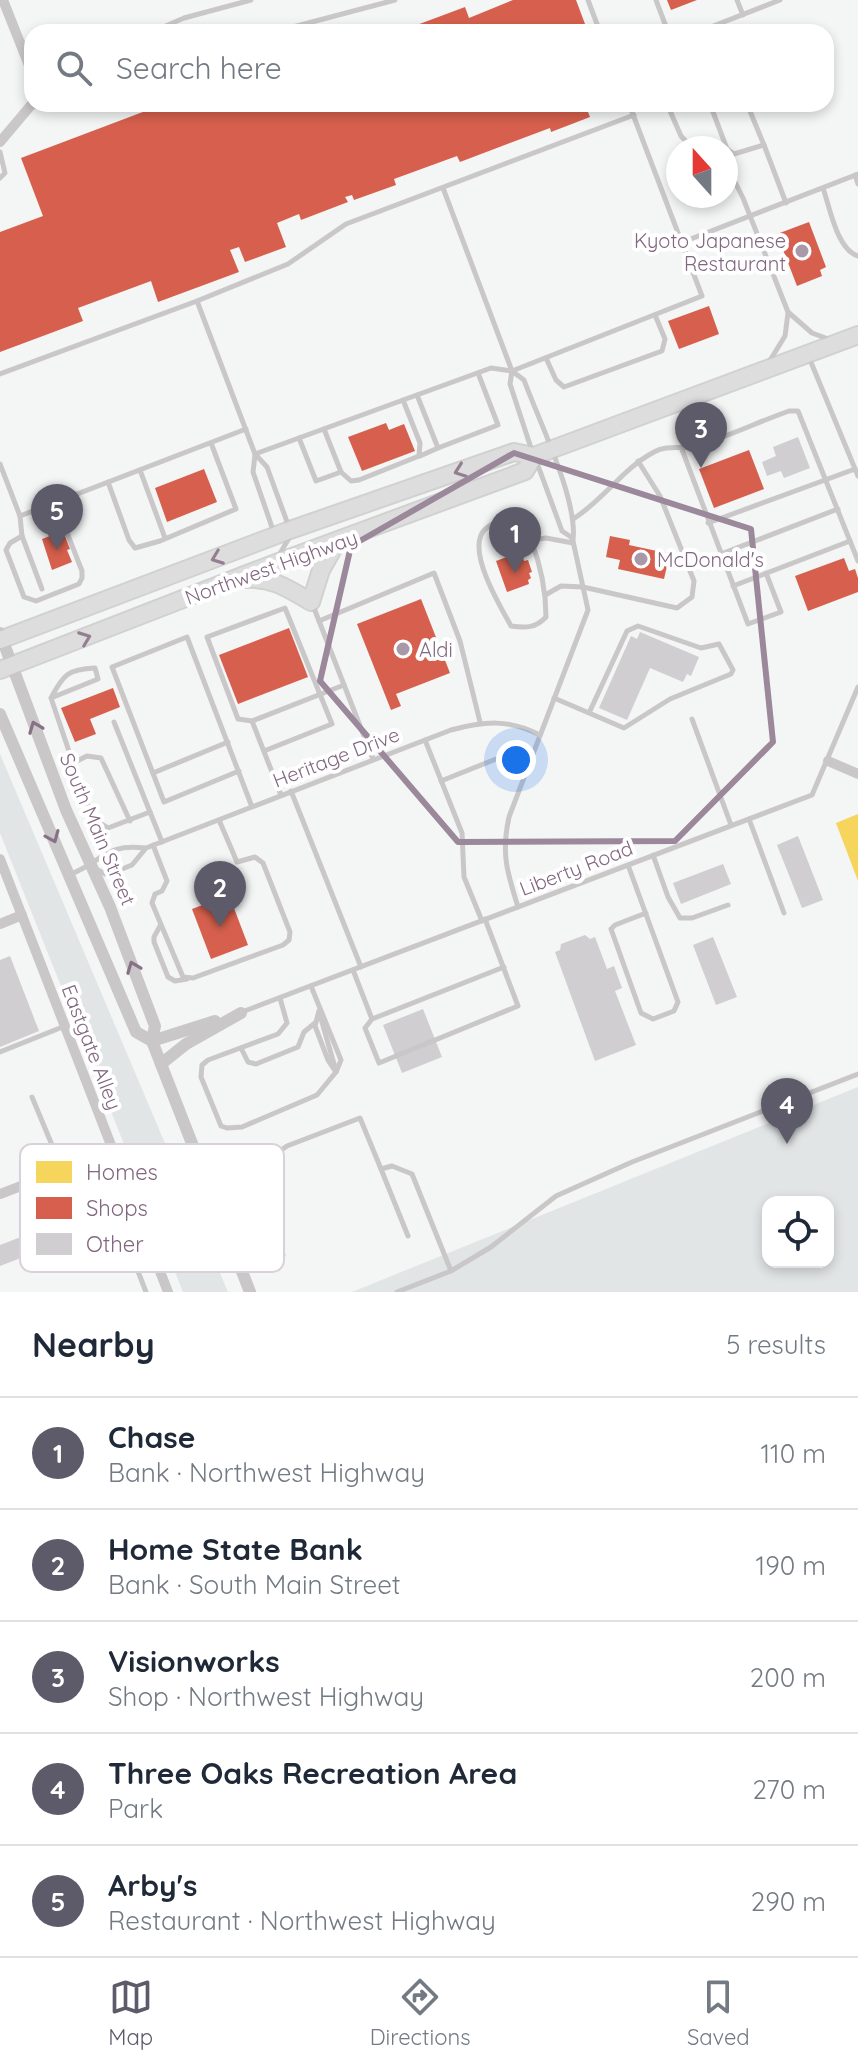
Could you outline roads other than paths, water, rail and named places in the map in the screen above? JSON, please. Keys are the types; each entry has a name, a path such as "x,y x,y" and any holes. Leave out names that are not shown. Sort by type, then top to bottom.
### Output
{"main road":[{"name":"Northwest Highway","path":"1,637 282,533 514,452 542,453 858,335"},
{"name":"Northwest Highway","path":"6,668 273,564 525,471 542,453"},
{"path":"233,580 263,578 279,583 311,602 321,570 337,542"}],"street":[{"path":"3,0 24,53"},
{"path":"0,142 26,112"},
{"name":"South Main Street","path":"1,637 6,668 155,1026 152,1041 192,1144"},
{"name":"South Main Street","path":"0,714 136,1032 152,1041"},
{"path":"828,761 858,774"},
{"name":"Eastgate Alley","path":"0,859 109,1144"},
{"path":"0,924 22,915"},
{"path":"152,1041 241,1013"},
{"path":"161,1064 186,1044 241,1013"},
{"path":"0,1194 20,1186"},
{"name":"Eastgate Alley","path":"160,1272 168,1292"},
{"name":"South Main Street","path":"242,1272 250,1292"}],"lane":[{"path":"170,24 251,0"},
{"path":"304,24 395,0"},
{"path":"588,0 597,24"},
{"path":"656,0 665,24"},
{"path":"737,0 743,15"},
{"path":"726,24 780,0"},
{"path":"512,371 702,296 633,112"},
{"path":"670,112 681,136"},
{"path":"713,112 727,149 734,154 764,145"},
{"path":"750,112 786,203"},
{"path":"0,374 288,264 346,224 634,115"},
{"path":"0,152 5,173 0,178"},
{"path":"683,242 856,175 858,184"},
{"path":"443,188 512,371 510,384 573,519 573,542 588,610 513,805 503,843 508,875 518,907"},
{"path":"823,188 842,242 848,252 858,256"},
{"path":"738,190 788,312 812,333 842,342"},
{"path":"197,301 255,454 267,467 282,533"},
{"path":"762,372 785,336 788,312"},
{"path":"546,358 556,380 564,387 662,351 665,339 655,315"},
{"path":"808,354 858,476"},
{"path":"255,454 491,368 512,371 524,380 562,531 573,542"},
{"path":"324,429 341,472 351,481 359,480 498,425 478,373"},
{"path":"417,395 438,448"},
{"path":"403,400 420,443 419,456"},
{"path":"573,519 591,508 638,461 668,446 692,447 789,411 798,411 858,561"},
{"path":"20,516 246,429"},
{"path":"299,438 316,481 341,472"},
{"path":"108,482 129,540 135,548 153,544 236,509 211,443"},
{"path":"681,447 748,624 781,612 766,573"},
{"path":"255,454 253,472 282,533 289,538 273,564"},
{"path":"546,594 561,586 583,587 677,608 692,597 694,581 660,496 638,461"},
{"path":"0,464 42,589"},
{"path":"708,523 855,469"},
{"path":"140,470 165,538"},
{"path":"22,536 10,543 6,550 24,597 36,601 79,584 82,571 55,502"},
{"path":"721,554 838,509"},
{"path":"509,519 520,526 531,540 546,594 546,617 540,624 526,628 511,626 492,593 479,551 481,535 491,524 509,519"},
{"path":"531,540 546,538 573,542"},
{"path":"733,586 850,541"},
{"path":"319,621 434,573 460,641 480,722"},
{"path":"311,602 373,759"},
{"path":"264,751 332,724 321,694 285,608 207,637 238,719 252,721 321,694 344,685"},
{"path":"554,698 589,713 624,728 670,699 731,674 733,670 719,644 701,648 633,627 627,631 589,713"},
{"path":"239,771 164,802 112,667 187,637 228,742 239,771 252,807"},
{"path":"51,698 98,679 95,668 76,669 61,680 51,698 93,819 108,828 150,812"},
{"name":"Liberty Road","path":"241,1013 812,795 858,687"},
{"path":"692,719 731,825"},
{"path":"252,721 281,795"},
{"path":"114,722 162,842"},
{"name":"Heritage Drive","path":"91,866 107,875 132,865 146,848 153,845 373,759 480,722 509,723 541,735"},
{"path":"425,740 462,833 464,877 504,967 518,1006 379,1063 365,1028 372,1019 504,967"},
{"path":"153,773 228,742"},
{"path":"73,763 87,756 101,758 130,821"},
{"path":"441,781 496,759"},
{"path":"291,791 361,967"},
{"path":"749,819 784,913"},
{"path":"161,925 154,942 168,977 175,981 283,945 289,940 290,932 263,863 255,857 237,862 219,820"},
{"path":"153,845 167,881 153,899 180,973 187,979"},
{"name":"Heritage Drive","path":"70,875 91,866 102,855 125,846 146,848"},
{"path":"653,855 668,897 680,918 692,918 728,905"},
{"path":"628,865 646,913 678,1002 674,1011 653,1019 641,1013 611,929 646,913"},
{"path":"353,970 372,1019"},
{"path":"280,998 287,1016 283,1029 208,1060 200,1070 221,1126 242,1127 317,1095 336,1072 336,1063 311,986"},
{"path":"241,1048 248,1062 256,1064 298,1047 304,1032 315,1023 320,1010"},
{"path":"315,1023 328,1060 336,1072"},
{"path":"0,1052 65,1026"},
{"path":"397,1292 451,1271 491,1247 556,1196 632,1162 858,1074"},
{"path":"32,1097 51,1144"},
{"path":"284,1148 360,1118 408,1236"},
{"path":"381,1169 392,1166 412,1174 451,1271"},
{"path":"138,1272 146,1292"}],"place":[{"name":"Kyoto Japanese Restaurant","path":"802,251"},
{"name":"Visionworks","path":"701,468"},
{"name":"Arby's","path":"57,550"},
{"name":"McDonald's","path":"641,559"},
{"name":"Chase","path":"515,573"},
{"name":"Aldi","path":"403,649"},
{"name":"Home State Bank","path":"220,927"},
{"name":"Three Oaks Recreation Area","path":"787,1144"}]}
